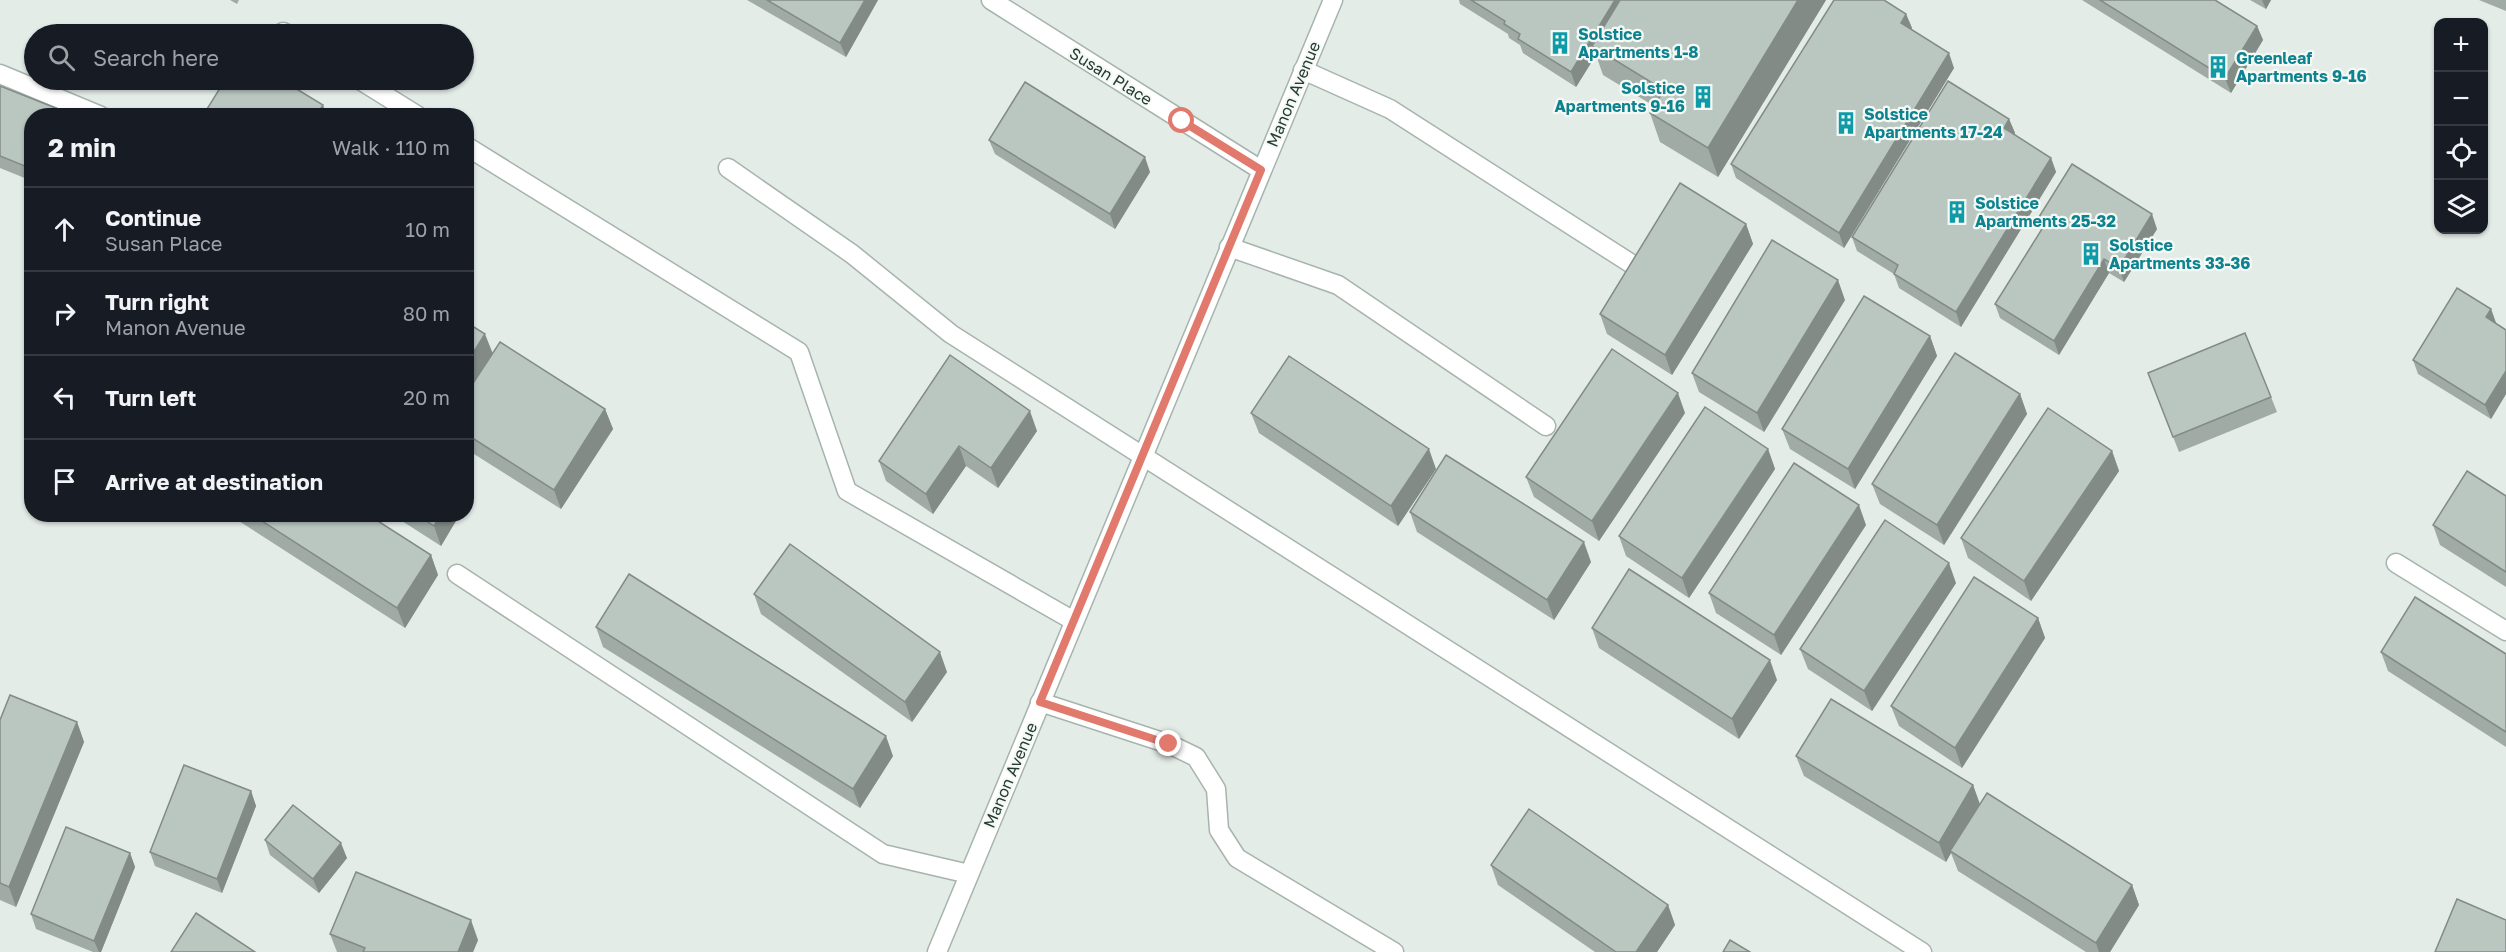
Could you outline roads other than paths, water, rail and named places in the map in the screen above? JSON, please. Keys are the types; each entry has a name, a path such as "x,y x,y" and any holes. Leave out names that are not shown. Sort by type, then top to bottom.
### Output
{"street":[{"name":"Susan Place","path":"991,0 1261,170"},
{"name":"Manon Avenue","path":"937,952 1333,0"},
{"path":"1303,70 1390,109 1641,270"},
{"path":"0,74 24,84"},
{"path":"38,90 82,108"},
{"path":"376,90 405,108"},
{"path":"474,151 799,352 847,491 1074,621"},
{"path":"728,168 852,254 951,334 1142,458 1922,952"},
{"path":"1229,247 1338,285 1546,426"},
{"path":"2396,563 2506,631"},
{"path":"457,574 884,854 969,874"},
{"path":"1040,702 1169,744 1196,757 1216,789 1219,831 1237,858 1394,952"}],"place":[{"name":"Solstice Apartments 1-8","path":"1560,43"},
{"name":"Greenleaf Apartments 9-16","path":"2218,67"},
{"name":"Solstice Apartments 9-16","path":"1703,97"},
{"name":"Solstice Apartments 17-24","path":"1846,123"},
{"name":"Solstice Apartments 25-32","path":"1957,212"},
{"name":"Solstice Apartments 33-36","path":"2091,254"}]}
